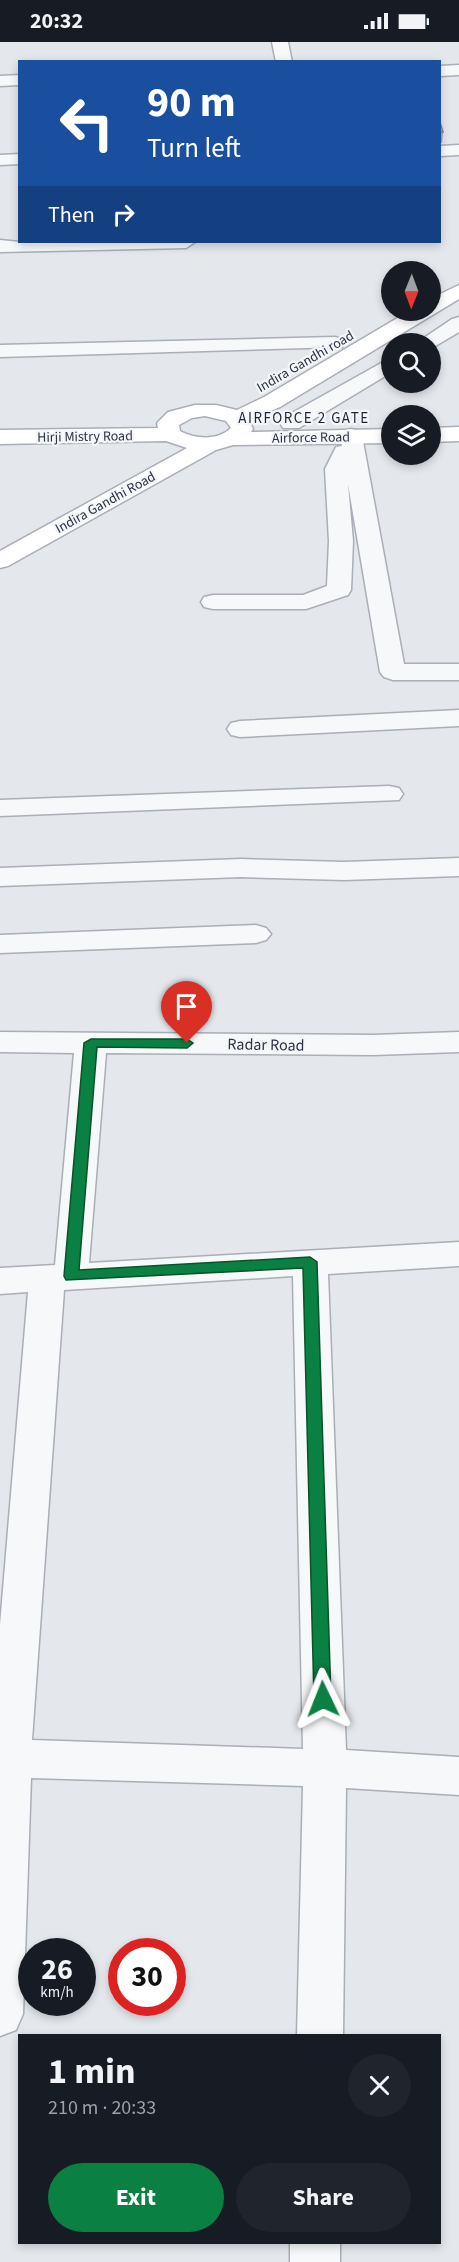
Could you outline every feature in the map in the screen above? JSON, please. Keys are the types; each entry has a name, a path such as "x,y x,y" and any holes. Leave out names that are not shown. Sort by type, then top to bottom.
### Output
{"main road":[{"path":"441,282 459,272"},
{"path":"441,302 459,291"},
{"name":"Indira Gandhi road","path":"228,427 335,343 381,316"},
{"name":"Indira Gandhi road","path":"228,427 408,321"},
{"path":"172,432 182,414 228,427"},
{"path":"441,421 459,421"},
{"name":"Airforce Road","path":"228,427 291,423 381,422"},
{"path":"172,432 228,427"},
{"name":"Airforce Road","path":"228,427 381,436"},
{"name":"Indira Gandhi Road","path":"0,561 228,427"},
{"name":"Hirji Mistry Road","path":"0,428 172,432"},
{"name":"Indira Gandhi Road","path":"147,454 172,432"},
{"name":"Hirji Mistry Road","path":"0,437 172,432"},
{"path":"441,435 459,434"},
{"path":"0,537 20,525"}],"street":[{"path":"280,42 284,60"},
{"path":"441,71 459,70"},
{"path":"0,81 18,80"},
{"path":"441,151 459,150"},
{"path":"0,160 18,159"},
{"path":"0,246 140,243"},
{"path":"441,334 459,323"},
{"path":"0,351 335,343"},
{"path":"291,423 381,370"},
{"path":"213,602 306,602 339,590 341,541 336,469 351,436"},
{"path":"351,436 393,672 459,672"},
{"path":"240,729 459,718"},
{"path":"0,808 389,794"},
{"path":"0,877 241,868 344,871 459,867"},
{"path":"0,944 256,934"},
{"name":"Radar Road","path":"0,1042 373,1046 459,1042"},
{"path":"0,2014 5,1758 59,1277 91,1043"},
{"path":"0,1281 459,1254"},
{"path":"310,1262 325,1768 320,2034"},
{"path":"5,1758 325,1768 459,1776"},
{"path":"315,2244 315,2262"}],"district":[{"name":"AIRFORCE 2 GATE","path":"304,418"}],"route":[{"path":"187,1043 91,1043 71,1276 310,1262 323,1699"}]}
